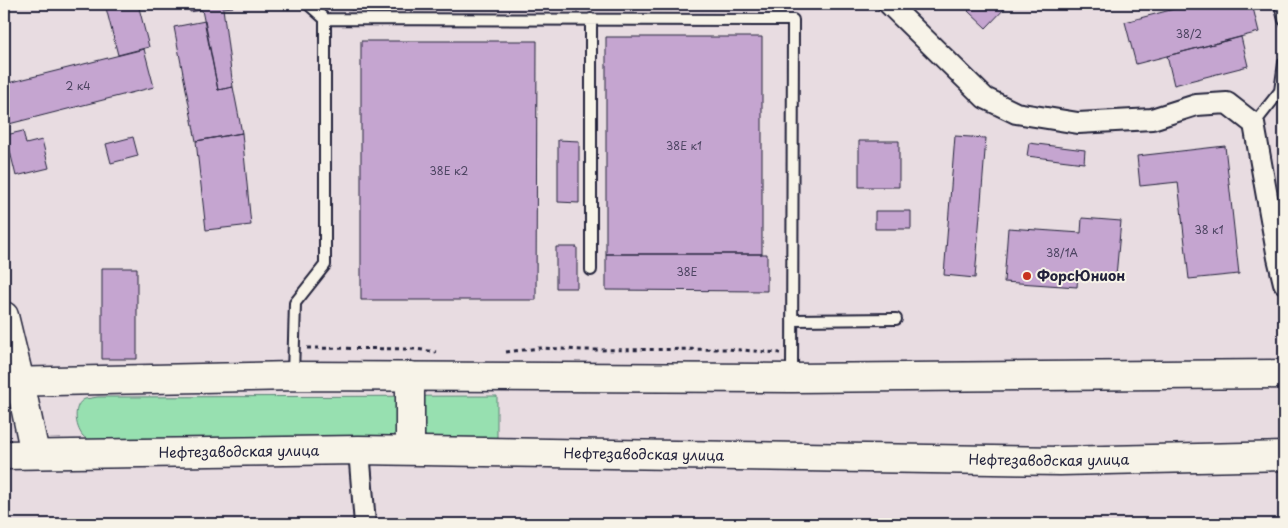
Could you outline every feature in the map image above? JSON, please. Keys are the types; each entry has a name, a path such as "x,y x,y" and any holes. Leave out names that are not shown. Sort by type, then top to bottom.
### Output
{"main road":[{"path":"4,316 12,382 35,454"},
{"path":"12,382 293,376 792,378 1284,374"},
{"path":"410,376 410,450"},
{"name":"Нефтезаводская улица","path":"4,455 410,450 1060,461 1284,456"}],"street":[{"path":"889,4 985,98 1016,113 1078,123 1152,119 1196,104 1227,103 1254,124 1284,283"},
{"path":"360,450 365,524"}],"lane":[{"path":"308,4 325,19 793,20 792,378"},
{"path":"1280,4 1284,20"},
{"path":"293,376 295,303 325,265 325,19"},
{"path":"591,20 591,270"},
{"path":"1254,124 1282,90 1284,63"},
{"path":"792,320 896,320"}],"green space":[{"path":"497,396 497,440 90,441 80,432 76,416 81,402 85,399 98,397"}],"building":[{"path":"105,4 138,4 149,47 118,55"},
{"path":"189,4 232,4 233,7 223,8 233,87 218,90 202,10 190,12"},
{"path":"350,4 375,4 351,10"},
{"path":"975,4 1009,4 986,28 968,11"},
{"path":"1193,4 1252,4 1259,32 1136,64 1125,22"},
{"path":"205,21 218,90 233,87 242,133 196,141 174,27"},
{"path":"606,37 762,37 762,254 606,254"},
{"path":"1241,37 1248,66 1174,85 1167,56"},
{"path":"361,41 537,41 536,300 361,300"},
{"path":"144,49 154,87 5,125 4,84"},
{"path":"23,131 26,144 42,140 49,168 16,176 6,135"},
{"path":"242,133 251,225 206,230 196,141"},
{"path":"955,136 986,138 975,278 944,275"},
{"path":"133,137 138,156 111,163 106,144"},
{"path":"558,140 579,141 579,203 558,202"},
{"path":"859,141 899,141 899,187 859,187"},
{"path":"1029,143 1085,150 1084,163 1027,156"},
{"path":"1225,146 1239,274 1189,279 1178,182 1140,186 1137,156"},
{"path":"875,211 911,211 911,229 875,229"},
{"path":"1082,218 1121,221 1116,276 1078,273 1077,287 1004,282 1008,228 1081,233"},
{"path":"556,247 577,247 577,288 556,288"},
{"path":"606,254 767,254 767,291 606,290"},
{"path":"102,268 137,268 137,359 102,359"}],"place":[{"name":"ФорсЮнион","path":"1027,276"}]}
